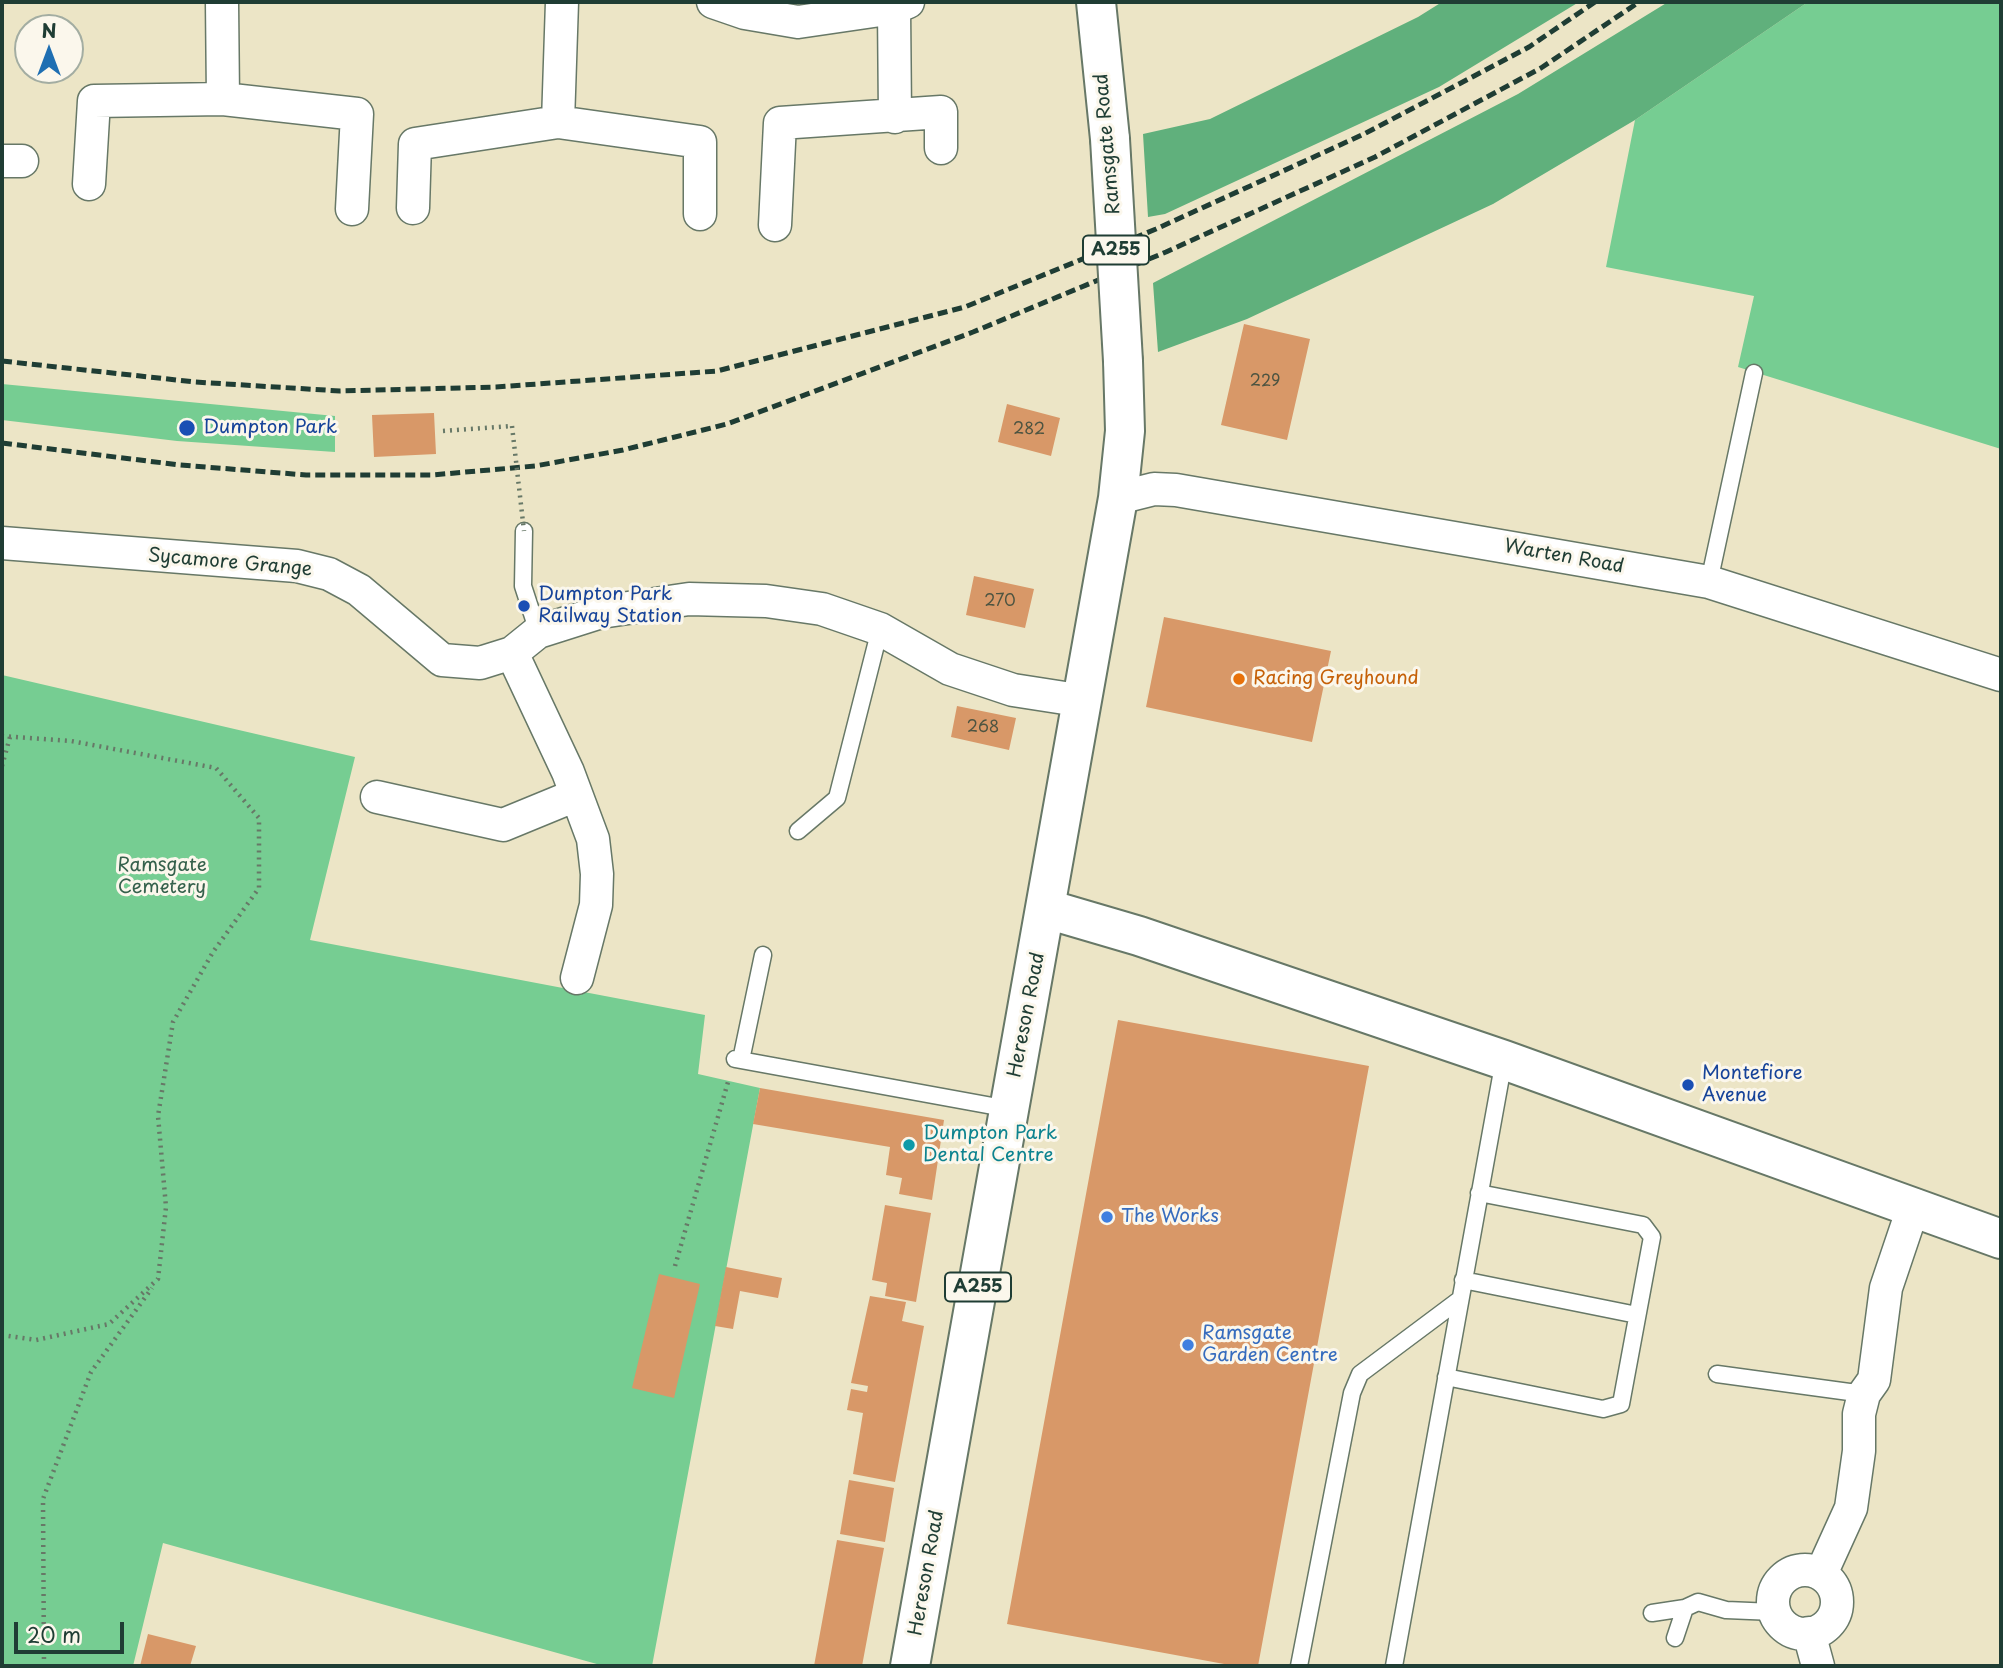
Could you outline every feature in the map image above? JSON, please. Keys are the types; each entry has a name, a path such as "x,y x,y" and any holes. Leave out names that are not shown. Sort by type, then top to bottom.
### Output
{"main road":[{"name":"Ramsgate Road","path":"1091,5 1110,139 1123,361"},
{"name":"Hereson Road","path":"910,1666 1047,909 1118,498 1125,431 1123,361"},
{"path":"1047,909 1139,936 1504,1060 1914,1205 2001,1239"}],"street":[{"path":"222,2 223,99"},
{"path":"558,122 562,2"},
{"path":"713,2 745,13 798,22 901,5 895,117"},
{"path":"89,184 94,101 223,99 357,114 352,209"},
{"path":"775,225 780,124 941,112 941,148"},
{"path":"413,208 415,144 558,122 700,142 700,214"},
{"name":"Warten Road","path":"1118,498 1154,489 1176,490 1709,582 2001,675"},
{"name":"Sycamore Grange","path":"2,544 298,566 329,574 359,590 442,660 480,663 512,653 538,632 601,612 688,599 766,601 822,609 880,629 950,669 1013,690 1084,701"},
{"path":"512,653 576,794 593,839 597,874 596,905 577,978"},
{"path":"377,797 503,825 576,794"},
{"path":"1821,1574 1851,1508 1859,1451 1859,1414 1864,1394 1874,1380 1886,1288 1914,1205"},
{"path":"1800,1570 1821,1574 1834,1588 1836,1608 1827,1624 1810,1633 1788,1629 1774,1612 1775,1590 1781,1581 1800,1570"},
{"path":"1810,1633 1818,1666"}],"lane":[{"path":"1709,582 1754,373"},
{"path":"524,531 523,586 538,632"},
{"path":"798,831 837,798 880,629"},
{"path":"763,955 738,1060 1009,1109"},
{"path":"1394,1666 1504,1060"},
{"path":"1446,1377 1603,1409 1621,1404 1652,1237 1643,1225 1479,1193"},
{"path":"1463,1280 1637,1315"},
{"path":"1299,1666 1352,1392 1360,1374 1460,1300"},
{"path":"1717,1374 1864,1394"},
{"path":"1652,1613 1685,1608 1698,1602 1727,1610 1774,1612"},
{"path":"1675,1638 1685,1608"}],"path":[{"path":"443,431 512,426 524,531"},
{"path":"2,736 71,741 216,768 259,818 259,888 213,952 173,1022 158,1116 166,1207 158,1279 91,1372 43,1499 44,1666"},
{"path":"2,766 10,737"},
{"path":"675,1266 738,1060"},
{"path":"2,1335 36,1340 109,1324 158,1279"}],"green space":[{"path":"1442,2 1579,2 1439,87 1165,214 1148,217 1143,134 1210,119 1418,17"},
{"path":"1668,2 1808,2 1635,120 1493,204 1247,319 1158,352 1153,283 1518,94"},
{"path":"1808,2 2001,2 2001,449 1738,367 1754,296 1606,267 1635,120"},
{"path":"2,384 335,416 335,452 177,441 2,420"},
{"name":"Ramsgate Cemetery","path":"2,675 355,757 310,940 705,1015 698,1074 760,1088 652,1666 604,1666 163,1543 133,1666 2,1666"}],"building":[{"path":"1244,324 1310,339 1287,440 1221,425"},
{"path":"1007,404 1060,418 1051,456 998,442"},
{"path":"434,413 436,454 374,457 372,415"},
{"path":"974,576 1034,589 1025,628 966,615"},
{"name":"Racing Greyhound","path":"1164,617 1331,651 1312,742 1146,707"},
{"path":"957,706 1016,718 1009,750 951,737"},
{"name":"Ramsgate Garden Centre","path":"1118,1020 1369,1066 1258,1666 1235,1666 1007,1624"},
{"name":"Dumpton Park Dental Centre","path":"760,1088 944,1120 932,1200 899,1194 902,1178 886,1175 890,1147 753,1124"},
{"path":"885,1205 931,1213 916,1302 885,1296 887,1283 872,1280"},
{"path":"726,1267 782,1278 778,1298 740,1291 733,1329 715,1326"},
{"path":"659,1274 700,1284 674,1398 632,1388"},
{"path":"870,1296 906,1302 902,1321 924,1326 895,1482 853,1474 863,1413 847,1410 851,1389 867,1392 868,1386 851,1383"},
{"path":"849,1480 894,1488 885,1542 840,1534"},
{"path":"837,1540 884,1548 862,1666 814,1666"},
{"path":"148,1634 196,1646 190,1666 140,1666"}],"railway":[{"path":"2,361 195,382 340,391 496,387 717,371 965,307 1156,229 1364,134 1529,47 1595,2"},
{"path":"2,443 180,465 306,475 432,475 535,466 623,450 727,424 973,332 1166,252 1375,157 1541,68 1639,2"}],"place":[{"name":"Dumpton Park","path":"187,428"},
{"name":"Dumpton Park Railway Station","path":"524,606"},
{"name":"Racing Greyhound","path":"1239,679"},
{"name":"Montefiore Avenue","path":"1688,1085"},
{"name":"Dumpton Park Dental Centre","path":"909,1145"},
{"name":"The Works","path":"1107,1217"},
{"name":"Ramsgate Garden Centre","path":"1188,1345"}]}
